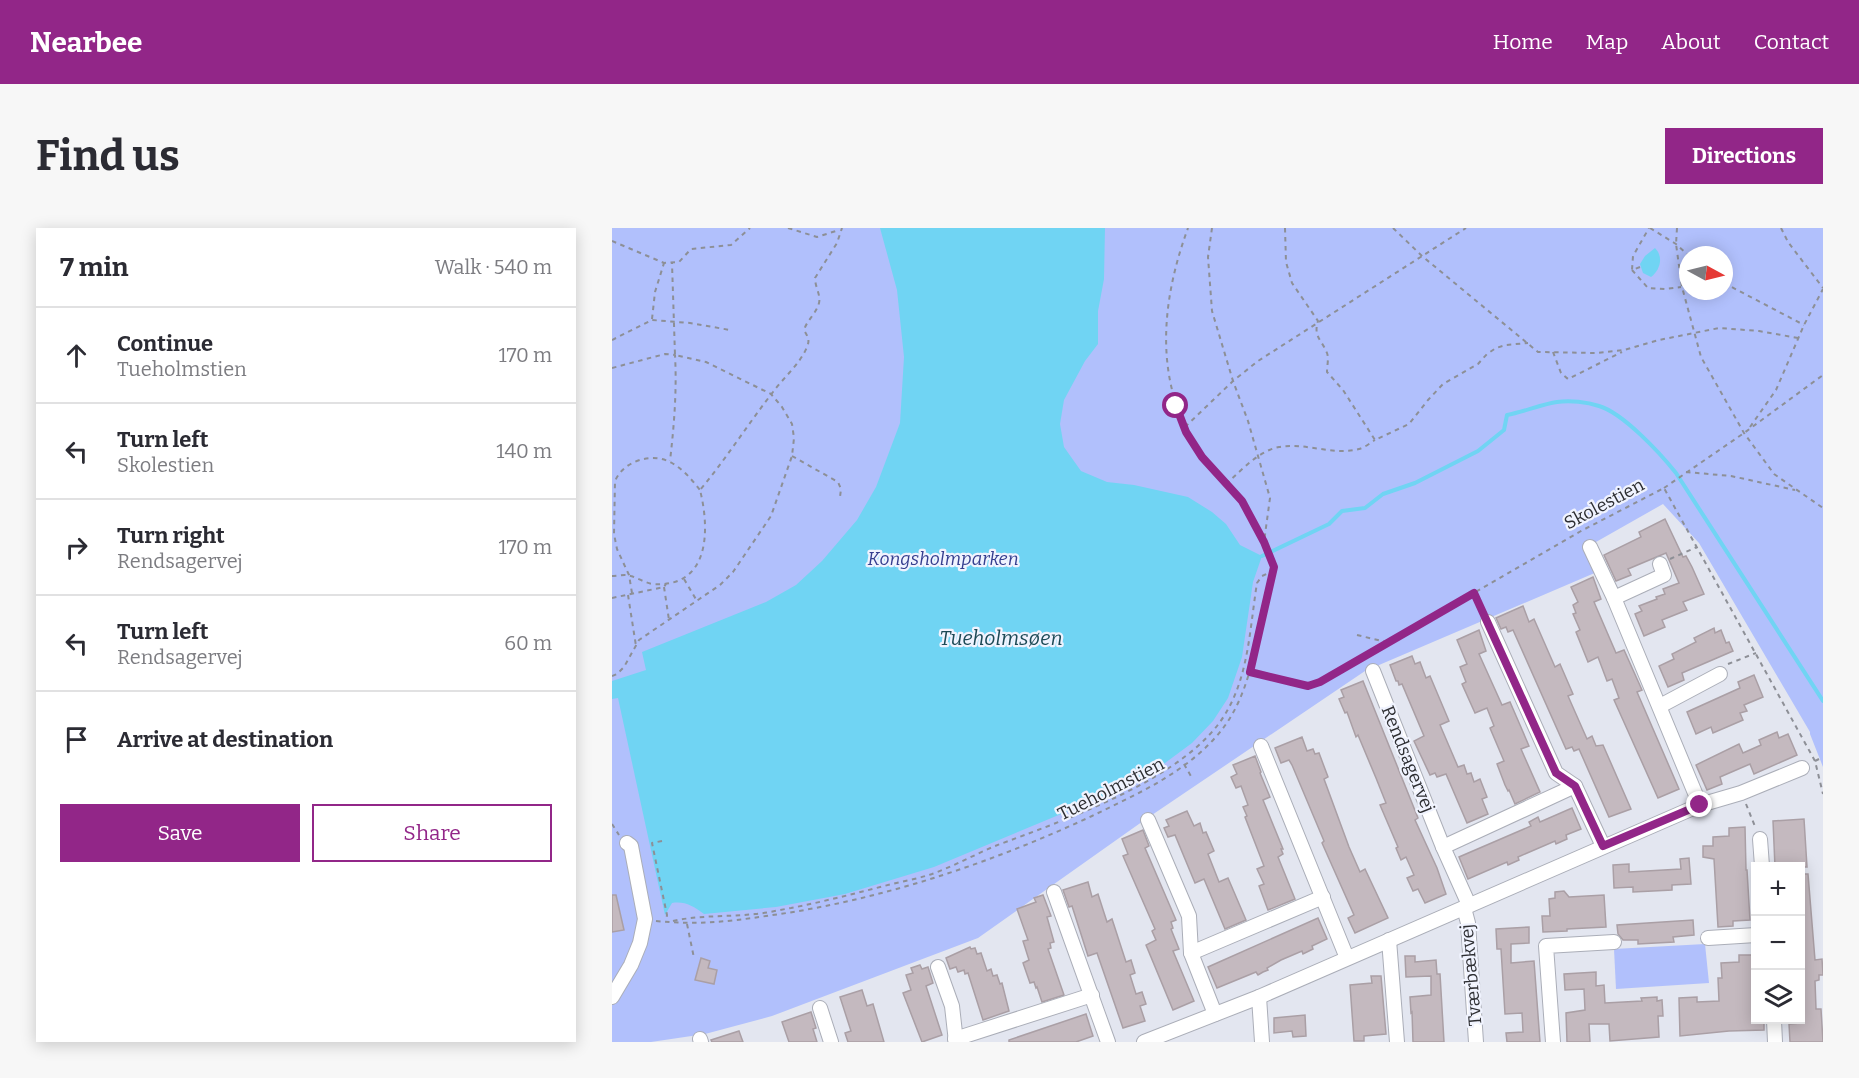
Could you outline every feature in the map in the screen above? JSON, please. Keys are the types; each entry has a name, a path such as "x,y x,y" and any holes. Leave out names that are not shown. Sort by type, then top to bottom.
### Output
{"street":[{"path":"1590,547 1614,598 1700,805"},
{"path":"1614,598 1664,574 1660,564"},
{"path":"1488,622 1556,773 1575,786 1603,846"},
{"name":"Rendsagervej","path":"1371,665 1466,907"},
{"path":"1660,706 1720,674"},
{"path":"1261,746 1347,958"},
{"path":"1147,1042 1259,997 1700,805 1741,793 1802,768"},
{"path":"1443,847 1575,786"},
{"path":"1148,820 1189,916 1191,953 1215,1014"},
{"path":"612,997 631,965 640,943 645,919 631,846 623,839"},
{"path":"1760,839 1762,862"},
{"path":"1054,892 1108,1042"},
{"path":"1191,953 1323,897"},
{"name":"Tværbækvej","path":"1466,907 1476,1042"},
{"path":"1708,938 1751,935"},
{"path":"1389,940 1397,1042"},
{"path":"1553,1042 1546,946 1614,942"},
{"path":"938,967 952,1006 956,1040 1092,996"},
{"path":"1259,997 1262,1042"},
{"path":"820,1008 831,1042"},
{"path":"1773,1024 1775,1042"}],"path":[{"path":"612,241 664,263 679,262 691,249 732,244 750,228"},
{"path":"788,228 817,237 829,235 841,229"},
{"path":"662,841 652,843 668,922 693,917 755,914 790,908 840,898 932,874 1126,792 1150,780 1202,743 1227,713 1236,694 1244,667 1257,584 1262,576 1274,569 1264,542 1242,501 1202,457 1185,428 1176,406 1167,372 1165,337 1172,283 1188,228"},
{"path":"1212,228 1208,257 1212,310 1270,498 1264,542"},
{"path":"1285,228 1286,262 1292,283 1318,321 1316,329 1328,354 1327,372 1343,390 1375,440"},
{"path":"1393,228 1422,256 1538,352 1596,353 1624,350 1719,328 1798,338"},
{"path":"1185,428 1233,381 1258,361 1466,228"},
{"path":"1679,247 1650,228 1633,256 1632,270 1648,288 1679,287"},
{"path":"1677,228 1676,244 1679,266"},
{"path":"1744,433 1776,390 1804,325 1823,289 1788,242 1781,228"},
{"path":"700,490 771,394 800,361 809,339 804,330 805,325 819,303 815,278 837,243 841,229"},
{"path":"669,462 676,376 672,262"},
{"path":"652,320 655,292 664,263"},
{"path":"1632,270 1640,267"},
{"path":"1733,288 1804,325"},
{"path":"1685,300 1701,357 1744,433 1774,474 1823,508"},
{"path":"612,340 652,320 674,321 730,330"},
{"path":"1226,484 1257,456 1279,447 1304,446 1340,451 1360,449 1409,424 1443,384 1478,364 1496,348 1528,343"},
{"path":"1553,352 1561,373 1568,379 1624,350"},
{"path":"612,368 665,354 706,362 771,394 792,424 794,438 792,456 771,516 733,572 720,585 639,640 624,667 612,676"},
{"path":"1664,488 1823,375"},
{"path":"792,456 838,482 841,489 840,497"},
{"path":"612,576 629,575 650,584 667,584 684,579 695,570 701,557 704,540 705,517 700,490 686,474 669,462 648,459 634,462 624,467 618,473 615,481 614,534 617,549 629,575 632,593"},
{"path":"1685,472 1731,476 1799,491"},
{"name":"Skolestien","path":"1250,672 1308,686 1320,682 1581,531 1664,488 1815,761 1823,794"},
{"path":"1660,564 1697,547"},
{"name":"Tueholmstien","path":"645,919 687,924 724,922 800,912 910,885 1057,832 1143,792 1205,748 1224,727 1242,698 1274,569"},
{"path":"684,579 697,601"},
{"path":"612,598 664,587 667,584"},
{"path":"664,587 669,620"},
{"path":"1474,593 1488,622"},
{"path":"628,594 636,646"},
{"path":"1357,635 1388,642"},
{"path":"1720,674 1718,669 1756,653"},
{"path":"1367,655 1371,665"},
{"path":"1815,761 1823,757"},
{"path":"1184,765 1192,778"},
{"path":"1741,793 1760,839"},
{"path":"612,835 623,839"},
{"path":"687,924 694,958"}],"green space":[{"name":"Kongsholmparken","path":"612,228 1823,228 1823,767 1810,732 1699,543 1663,504 1596,542 1597,572 1365,671 1146,819 978,938 772,1016 705,1034 651,1042 612,1042"},
{"path":"1705,944 1709,983 1616,989 1614,949"}],"water":[{"name":"Tueholmsøen","path":"880,228 1105,228 1104,279 1098,311 1098,344 1085,361 1064,400 1060,424 1064,447 1081,471 1107,482 1134,485 1188,497 1226,524 1240,545 1262,556 1253,582 1242,657 1228,698 1213,721 1192,743 1126,787 934,867 845,894 776,907 704,914 689,905 672,903 665,915 618,698 612,699 612,681 646,670 642,652 766,602 796,585 822,561 857,520 876,487 900,423 904,357 897,290"},
{"path":"1655,248 1660,263 1657,271 1651,277 1643,273 1640,264 1645,256"}],"building":[{"path":"1665,519 1683,557 1686,556 1692,567 1704,594 1683,602 1687,610 1662,620 1665,627 1644,636 1635,614 1642,611 1639,606 1657,599 1656,597 1665,594 1663,589 1679,583 1666,553 1628,569 1631,575 1616,581 1604,555 1641,537 1639,532"},
{"path":"1593,577 1601,599 1594,602 1616,653 1624,650 1642,690 1637,692 1679,789 1658,798 1614,700 1619,698 1612,679 1607,681 1598,657 1588,662 1576,632 1580,630 1573,614 1576,613 1573,605 1578,602 1571,587"},
{"path":"1523,606 1529,622 1534,619 1555,667 1560,664 1573,694 1568,696 1587,739 1592,736 1596,746 1603,745 1631,809 1609,817 1579,749 1574,751 1572,747 1566,749 1513,630 1508,632 1506,627 1501,629 1496,618"},
{"path":"1714,628 1715,633 1721,630 1726,643 1729,642 1733,651 1682,673 1684,680 1668,687 1659,666 1674,659 1672,654 1696,642 1694,638"},
{"path":"1479,630 1486,651 1479,654 1502,705 1510,702 1529,746 1521,749 1540,792 1515,804 1497,764 1504,761 1490,728 1494,726 1487,708 1475,713 1462,684 1466,682 1460,667 1467,664 1457,640"},
{"path":"1412,656 1415,664 1420,662 1426,678 1430,676 1449,721 1440,725 1458,767 1464,765 1467,774 1471,773 1474,782 1480,779 1487,797 1482,799 1488,814 1467,823 1446,774 1437,777 1435,773 1430,775 1414,741 1424,736 1402,684 1399,685 1396,681 1390,665"},
{"path":"1754,675 1763,697 1744,705 1747,711 1740,713 1743,720 1713,733 1711,727 1696,734 1687,712 1740,688 1738,682"},
{"path":"1363,681 1418,818 1415,820 1446,894 1425,903 1418,889 1413,891 1407,878 1414,875 1406,857 1401,860 1396,848 1398,847 1380,805 1386,803 1358,735 1356,737 1347,712 1345,713 1339,699 1344,697 1341,690"},
{"path":"1777,732 1779,738 1788,734 1797,755 1754,774 1750,764 1720,777 1722,784 1707,790 1696,765 1739,744 1743,753 1761,745 1759,740"},
{"path":"1302,737 1307,751 1313,749 1315,754 1319,753 1328,777 1324,779 1349,847 1360,872 1365,869 1388,918 1355,933 1348,918 1354,915 1322,843 1324,841 1292,765 1289,760 1281,763 1275,748"},
{"path":"1255,756 1270,797 1263,800 1283,849 1281,849 1283,854 1278,857 1295,899 1268,910 1259,886 1264,884 1257,869 1264,866 1243,807 1248,805 1241,786 1236,788 1231,777 1237,774 1233,765"},
{"path":"1572,808 1581,829 1566,835 1567,839 1556,844 1555,841 1518,857 1519,860 1508,865 1507,862 1468,879 1459,857 1531,826 1529,822 1538,817 1540,822"},
{"path":"1187,811 1194,826 1200,823 1203,833 1206,832 1214,851 1208,854 1219,882 1228,878 1246,920 1225,929 1204,879 1195,883 1175,835 1168,837 1164,828 1169,826 1166,820"},
{"path":"1804,819 1807,867 1805,867 1805,862 1775,862 1773,821"},
{"path":"1745,827 1750,920 1733,921 1733,926 1718,927 1714,859 1703,857 1703,846 1713,846 1713,837 1729,836 1729,828"},
{"path":"1143,830 1149,846 1145,848 1176,920 1171,922 1173,928 1171,929 1179,949 1173,951 1194,1001 1173,1010 1146,945 1156,940 1152,931 1155,929 1123,856 1128,854 1122,839"},
{"path":"1689,858 1691,884 1672,885 1672,890 1653,891 1633,892 1633,887 1614,888 1613,865 1629,864 1629,872 1681,869 1680,859"},
{"path":"1805,874 1808,874 1815,960 1822,959 1823,975 1819,975 1819,980 1815,981 1816,1009 1821,1009 1823,1042 1790,1042 1789,1024 1805,1024"},
{"path":"1088,882 1092,897 1098,894 1107,922 1112,919 1126,962 1131,960 1135,973 1130,975 1136,994 1142,992 1146,1004 1140,1006 1145,1021 1123,1028 1097,953 1088,956 1072,906 1069,907 1063,890"},
{"path":"1564,891 1569,897 1604,895 1606,927 1543,932 1542,916 1550,916 1549,899 1555,898 1555,892"},
{"path":"612,895 616,895 624,930 612,932"},
{"path":"1043,895 1051,916 1047,917 1054,942 1050,943 1051,948 1048,949 1064,995 1042,1002 1034,982 1030,983 1023,963 1029,960 1023,941 1028,940 1017,909 1036,902 1034,898"},
{"path":"1318,918 1327,939 1312,946 1313,949 1281,960 1258,975 1256,972 1217,988 1208,967"},
{"path":"1693,920 1694,935 1673,937 1674,942 1638,944 1638,940 1623,940 1618,934 1617,925"},
{"path":"1529,927 1529,943 1511,944 1511,963 1534,961 1540,1042 1507,1042 1506,1033 1523,1032 1522,1013 1505,1014 1501,949 1497,949 1496,929"},
{"path":"970,947 975,948 977,954 981,953 987,971 991,969 993,976 997,975 1000,984 1002,983 1009,1011 983,1020 968,973 965,974 964,970 958,972 956,967 950,969 946,958"},
{"path":"1739,955 1751,955 1751,1024 1764,1024 1764,1030 1680,1036 1679,998 1697,997 1697,1002 1719,1001 1718,978 1722,978 1721,963 1739,962"},
{"path":"1405,956 1415,956 1415,962 1436,960 1437,974 1440,974 1444,1042 1413,1042 1410,997 1431,995 1431,976 1406,977"},
{"path":"701,958 710,961 708,968 717,970 714,984 695,980"},
{"path":"920,965 922,969 928,967 933,983 926,986 942,1035 922,1042 903,993 911,990 906,975 913,973 911,968"},
{"path":"1596,972 1596,986 1604,985 1605,1003 1642,1001 1641,998 1657,997 1657,1001 1662,1000 1663,1016 1658,1016 1659,1037 1610,1041 1609,1024 1589,1024 1590,1042 1567,1042 1566,1013 1585,1010 1584,989 1565,990 1564,974"},
{"path":"1371,976 1381,976 1386,1034 1364,1036 1364,1041 1354,1041 1350,985 1372,983"},
{"path":"862,990 867,1006 873,1004 884,1042 848,1042 845,1033 851,1031 840,997"},
{"path":"811,1012 817,1042 789,1042 782,1022"},
{"path":"1086,1014 1093,1036 1076,1042 1009,1042 1009,1040"},
{"path":"1305,1015 1306,1036 1293,1037 1292,1031 1274,1033 1274,1018"},
{"path":"739,1031 743,1042 712,1042 711,1040"}],"waterway":[{"path":"1262,556 1329,524 1342,511 1365,508 1383,494 1415,483 1478,451 1504,430 1507,415 1545,404 1584,402 1609,410 1630,425 1676,473 1823,701"}],"route":[{"path":"1176,406 1186,432 1202,457 1242,501 1253,519 1274,567 1250,672 1308,686 1320,682 1474,593 1556,773 1575,786 1603,846 1700,805"}]}
